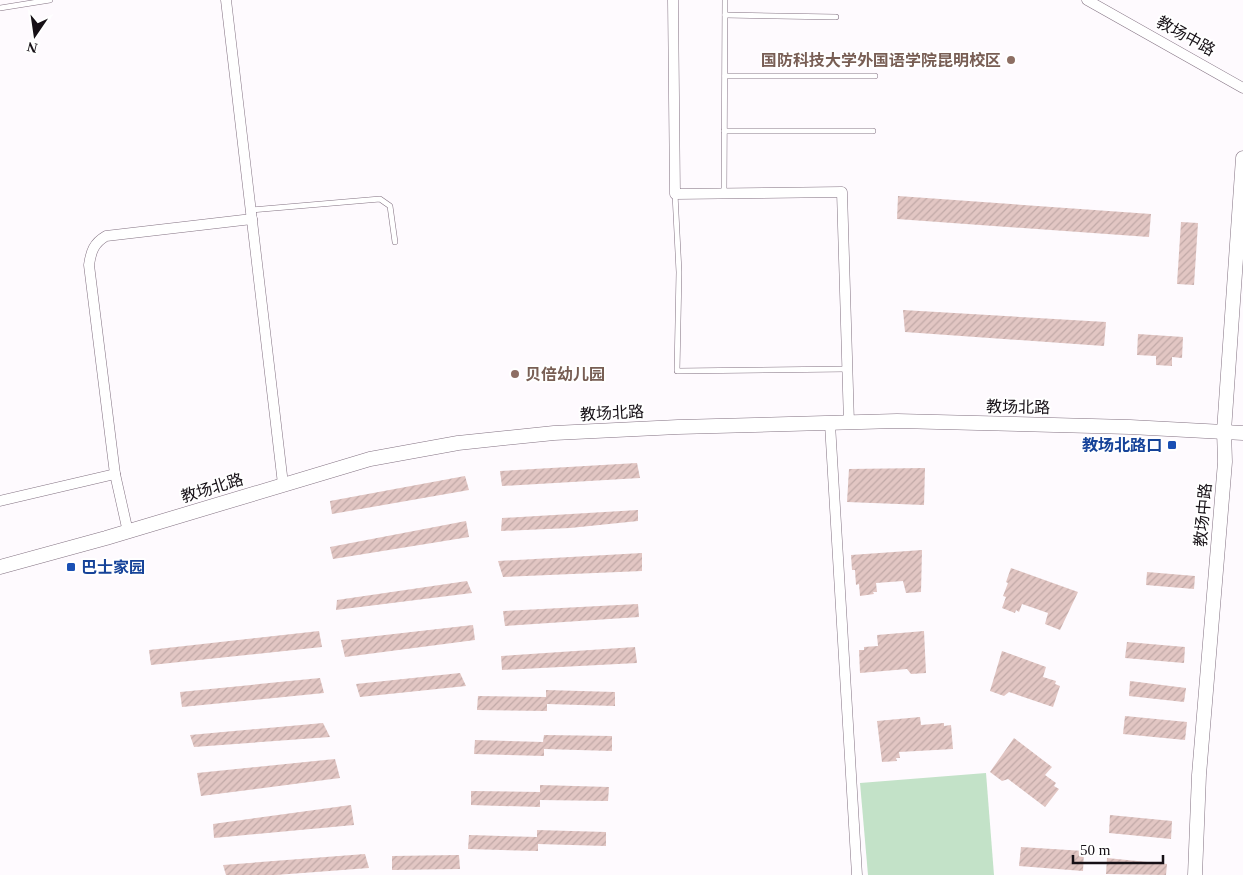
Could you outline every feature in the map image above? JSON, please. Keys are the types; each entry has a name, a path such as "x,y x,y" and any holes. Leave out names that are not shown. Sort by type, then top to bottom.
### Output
{"street":[{"path":"226,0 283,484"},
{"path":"673,0 675,194 842,192 849,423"},
{"name":"教场中路","path":"1086,0 1243,88"},
{"name":"教场中路","path":"1196,875 1199,774 1225,462 1224,431 1243,158"},
{"path":"128,532 115,474 89,265 96,242 106,236 251,215"},
{"name":"教场北路","path":"0,567 128,532 283,484 370,460 458,443 554,433 678,427 897,421 1243,433"},
{"path":"830,424 857,875"},
{"path":"0,501 115,474"}],"lane":[{"path":"0,8 50,0"},
{"path":"724,193 725,0"},
{"path":"725,15 836,17"},
{"path":"725,76 875,76"},
{"path":"724,131 873,132"},
{"path":"675,194 679,272 677,371 847,369"},
{"path":"251,215 380,199 390,206 395,242"}],"green space":[{"path":"986,773 994,875 868,875 860,783"}],"building":[{"path":"898,196 1151,214 1149,237 897,219"},
{"path":"1181,222 1198,223 1194,285 1177,284"},
{"path":"903,310 1106,322 1104,346 905,332"},
{"path":"1138,334 1183,337 1182,358 1172,357 1172,366 1156,365 1156,356 1137,355"},
{"path":"637,463 640,478 502,486 500,471"},
{"path":"925,468 924,505 847,502 849,469"},
{"path":"465,476 469,490 332,514 330,501"},
{"path":"638,510 638,521 570,528 501,531 502,518"},
{"path":"466,521 469,537 333,559 330,547"},
{"path":"922,550 921,592 906,593 903,581 876,583 877,592 860,596 859,584 856,585 855,570 852,570 851,555"},
{"path":"642,553 642,571 503,577 498,561"},
{"path":"1011,568 1078,592 1060,630 1045,624 1048,613 1022,604 1019,612 1016,610 1015,613 1002,608 1006,597 1003,596 1008,583 1006,582"},
{"path":"1147,572 1195,576 1194,589 1146,585"},
{"path":"467,581 472,593 336,610 337,600"},
{"path":"638,604 639,617 505,626 503,611"},
{"path":"473,625 475,640 345,657 341,640"},
{"path":"319,631 322,647 151,665 149,650"},
{"path":"924,631 926,673 911,674 907,669 860,673 859,650 864,650 864,647 878,646 877,635"},
{"path":"1127,642 1185,647 1184,663 1125,658"},
{"path":"635,647 637,663 502,670 501,656"},
{"path":"1002,651 1046,667 1043,677 1056,681 1055,684 1060,686 1053,707 1009,692 1004,696 990,691"},
{"path":"460,673 466,686 360,697 356,684"},
{"path":"320,678 324,693 182,707 180,692"},
{"path":"1130,681 1186,688 1184,702 1129,696"},
{"path":"546,690 615,692 615,706 547,704 547,711 477,710 478,696 546,697"},
{"path":"1125,716 1187,722 1185,740 1123,734"},
{"path":"920,717 921,725 944,723 944,726 951,725 953,749 899,752 900,758 896,758 897,761 882,762 877,721"},
{"path":"323,723 330,737 194,747 190,735"},
{"path":"544,735 612,736 612,751 544,749 544,756 474,754 475,740 543,742"},
{"path":"1014,738 1052,767 1045,775 1056,783 1054,786 1059,789 1045,807 1008,779 1002,781 990,772"},
{"path":"335,759 340,778 201,796 197,773"},
{"path":"540,785 609,787 608,801 540,800 540,807 471,805 471,791 540,792"},
{"path":"351,805 354,825 214,838 213,824"},
{"path":"1110,815 1172,821 1171,839 1109,833"},
{"path":"537,830 606,832 606,846 538,844 538,851 468,849 469,835 537,837"},
{"path":"1021,847 1084,851 1083,871 1019,866"},
{"path":"365,854 369,868 276,875 226,875 223,865"},
{"path":"459,855 460,869 392,870 392,856"},
{"path":"1107,858 1167,864 1166,875 1106,874"}],"place":[{"name":"国防科技大学外国语学院昆明校区","path":"1011,60"},
{"name":"贝倍幼儿园","path":"515,374"},
{"name":"教场北路口","path":"1172,445"},
{"name":"巴士家园","path":"71,567"}]}
